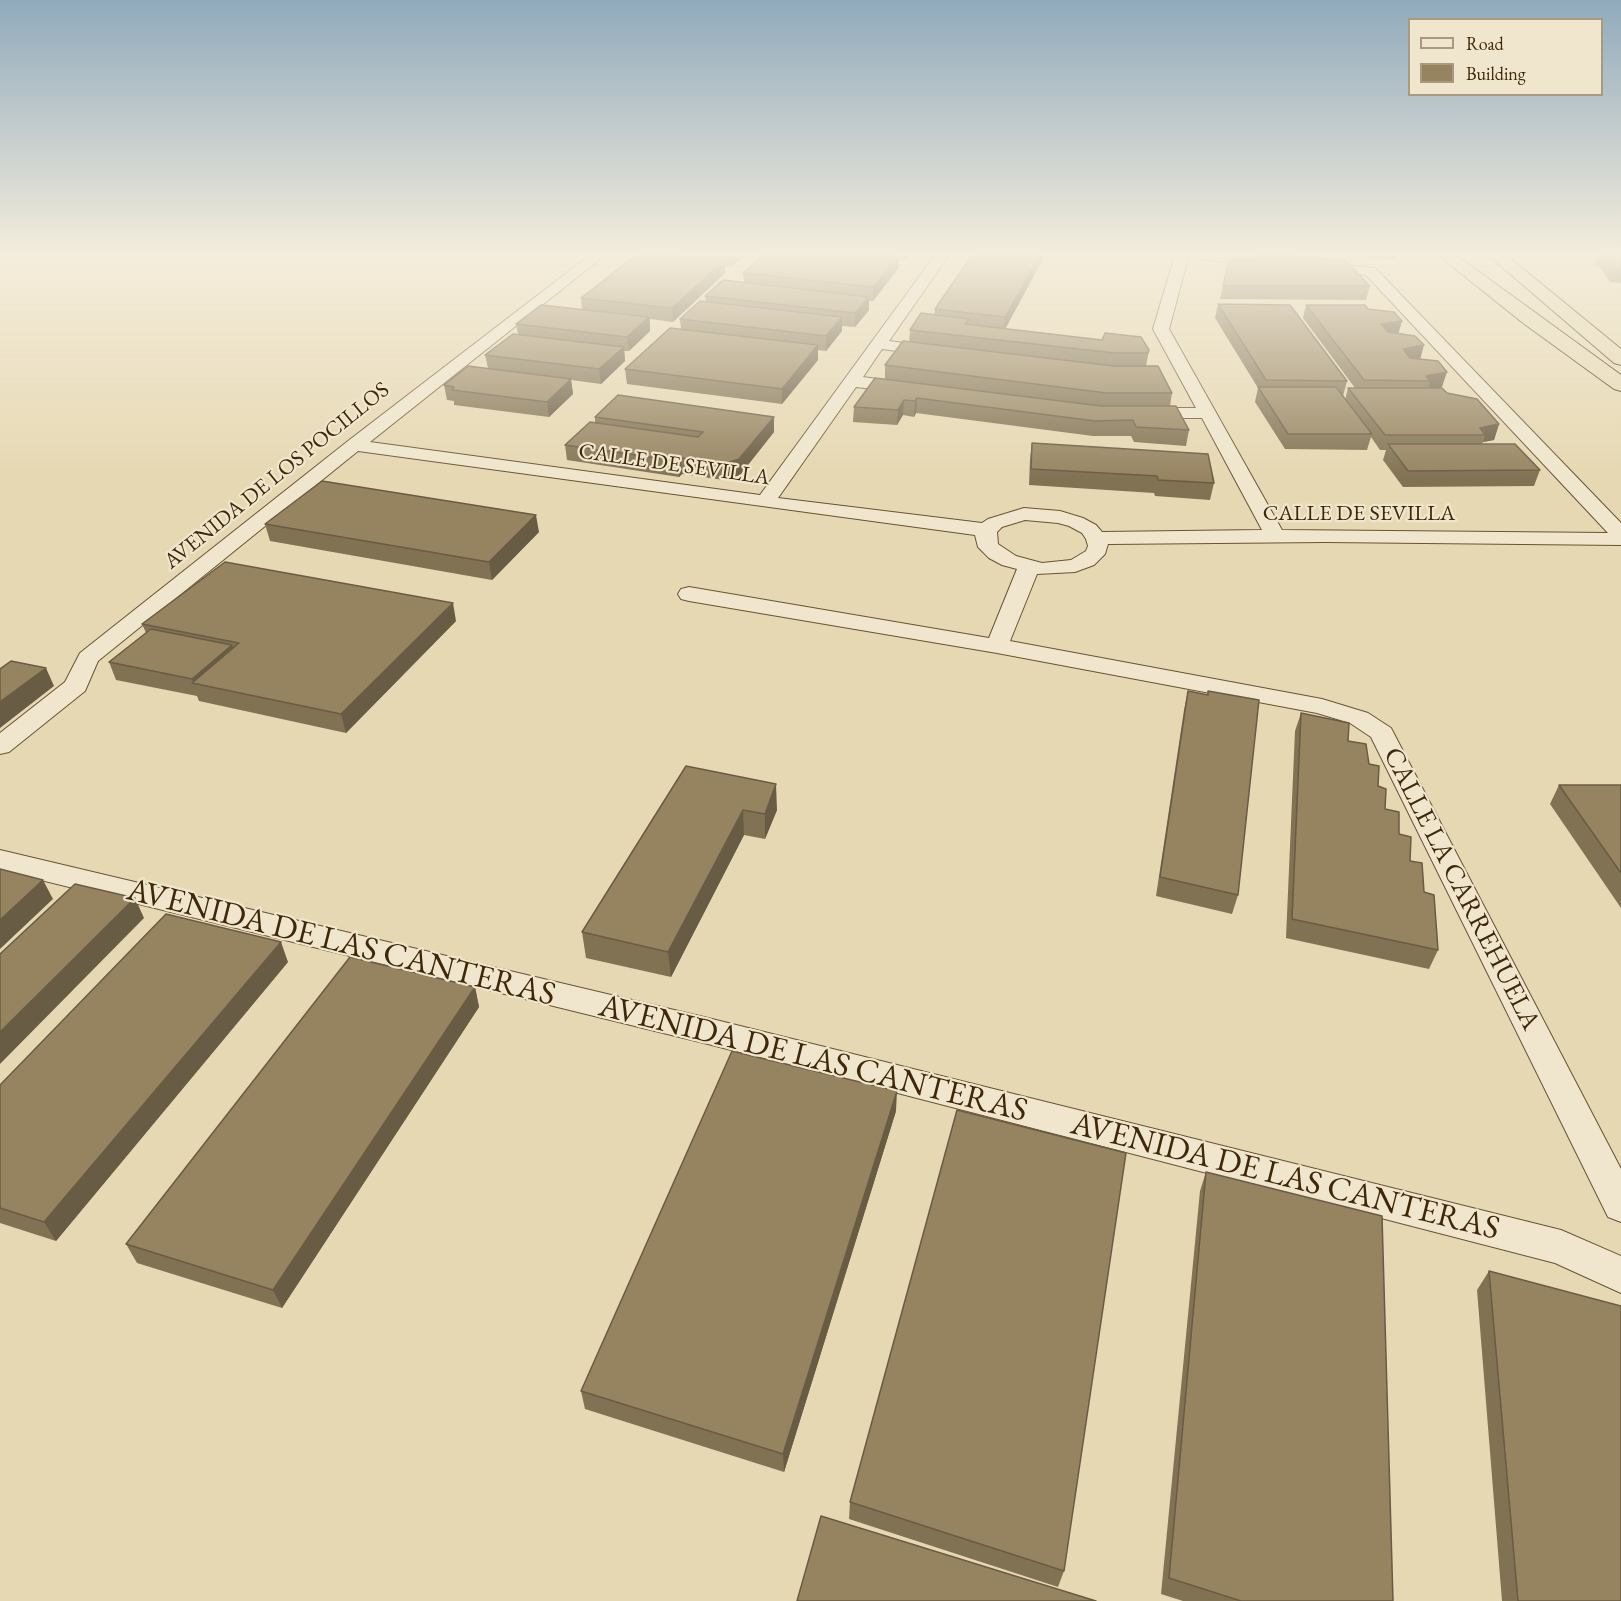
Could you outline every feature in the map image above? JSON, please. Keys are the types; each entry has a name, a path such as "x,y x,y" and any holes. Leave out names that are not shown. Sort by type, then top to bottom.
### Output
{"highway":[{"path":"1547,330 1616,372"},
{"path":"1564,330 1616,372"},
{"path":"1573,330 1616,372"},
{"path":"1603,330 1621,346"}],"street":[{"name":"AVENIDA DE LOS POCILLOS","path":"0,746 76,686 88,658 502,330"},
{"path":"765,502 888,330"},
{"path":"1161,330 1276,537"},
{"path":"1425,330 1621,537"},
{"path":"878,344 950,353"},
{"path":"1162,374 1185,373"},
{"path":"852,381 922,390"},
{"path":"1130,413 1208,413"},
{"name":"CALLE DE SEVILLA","path":"354,445 930,525 987,530"},
{"path":"1042,514 1076,522 1089,529 1096,538 1098,546 1095,554 1087,561 1059,568 1029,567 1009,561 996,554 988,546 985,538 987,530 1008,517 1042,514"},
{"name":"CALLE DE SEVILLA","path":"1096,538 1621,537"},
{"path":"997,646 1029,567"},
{"name":"CALLE LA CARREHUELA","path":"690,594 997,646 1322,706 1359,718 1382,733 1621,1206"},
{"name":"AVENIDA DE LAS CANTERAS","path":"0,860 731,1037 1561,1247 1621,1275"}],"building":[{"path":"565,330 635,330 627,337"},
{"path":"668,330 818,345 782,389 625,369"},
{"path":"772,330 831,330 826,336"},
{"path":"910,330 1014,330 1102,340 1105,333 1141,337 1149,350 1148,353 1114,353"},
{"path":"1234,330 1309,330 1347,381 1266,380"},
{"path":"1325,330 1386,330 1388,332 1415,336 1424,345 1403,349 1410,358 1438,361 1447,372 1426,376 1430,381 1364,380"},
{"path":"513,334 624,347 599,369 485,355"},
{"path":"903,341 1114,366 1158,366 1172,393 1106,393 885,365"},
{"path":"468,366 571,379 547,402 452,390 454,387 444,385"},
{"path":"875,378 1101,406 1176,406 1189,430 1136,427 1133,420 1095,421 917,398 915,401 904,400 898,410 854,407"},
{"path":"1258,387 1336,387 1372,434 1288,434"},
{"path":"1348,388 1442,388 1447,393 1477,399 1499,424 1480,428 1485,435 1385,435"},
{"path":"618,395 774,417 739,459 723,464 681,458 678,461 565,445 590,422 698,437 703,432 595,417"},
{"path":"1032,443 1208,454 1214,483 1158,480 1157,476 1031,469"},
{"path":"1388,444 1515,444 1540,470 1408,471"},
{"path":"322,481 536,515 489,562 265,524"},
{"path":"225,562 453,603 341,714 192,683 239,643 142,624"},
{"path":"151,629 232,645 192,679 109,662"},
{"path":"11,661 46,668 0,702 0,669"},
{"path":"1188,691 1208,695 1208,691 1259,700 1238,895 1160,877"},
{"path":"1301,713 1349,723 1348,741 1366,744 1369,764 1379,766 1378,786 1386,789 1385,809 1399,812 1399,834 1411,837 1410,861 1422,863 1424,892 1434,895 1438,950 1292,919"},
{"path":"686,766 776,784 765,814 743,810 668,952 582,932"},
{"path":"1559,785 1621,785 1621,873"},
{"path":"0,869 43,880 0,920"},
{"path":"75,884 135,898 0,1032 0,954"},
{"path":"166,914 281,942 44,1222 0,1208 0,1085"},
{"path":"350,957 475,987 273,1290 126,1244"},
{"path":"732,1051 897,1091 783,1454 581,1391"},
{"path":"957,1110 1126,1153 1064,1571 850,1502"},
{"path":"1206,1172 1382,1216 1393,1601 1241,1601 1169,1578"},
{"path":"1489,1271 1621,1306 1621,1601 1518,1601"},
{"path":"821,1516 1096,1601 797,1601"}]}
